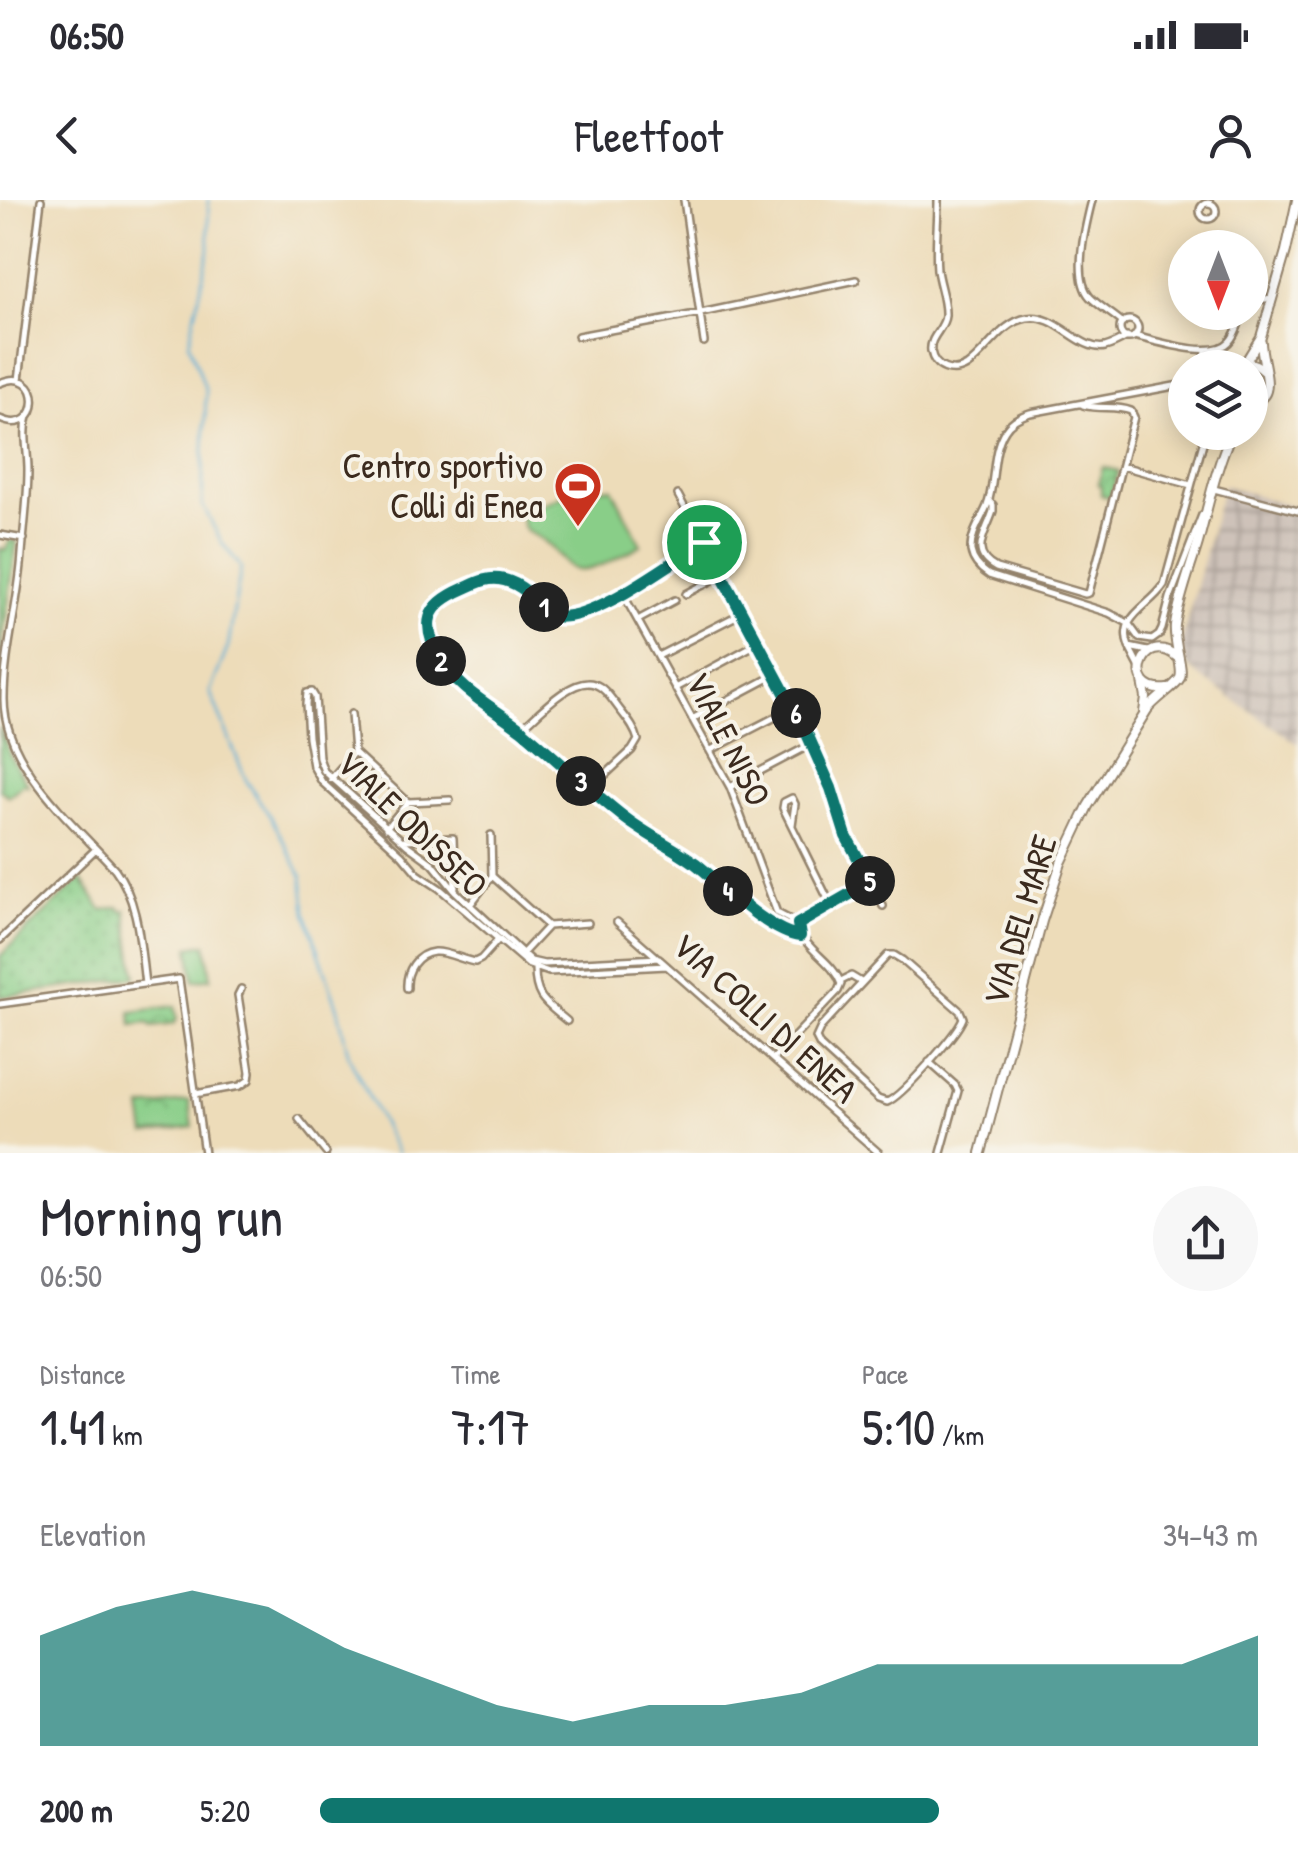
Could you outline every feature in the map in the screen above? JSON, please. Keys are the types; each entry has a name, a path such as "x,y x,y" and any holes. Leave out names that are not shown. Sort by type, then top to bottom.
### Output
{"main road":[{"path":"1261,350 1261,337 1297,200"},
{"path":"1253,350 1261,337"},
{"name":"VIA DEL MARE","path":"1140,668 1168,636 1176,618 1226,450"},
{"name":"VIA DEL MARE","path":"981,1153 1056,876 1088,806 1144,716 1154,701 1180,678 1174,639 1176,618"},
{"path":"1154,650 1169,651 1178,658"},
{"path":"1140,668 1146,698 1144,716"},
{"path":"1143,681 1154,689 1167,689"}],"street":[{"path":"19,380 41,200"},
{"path":"684,200 704,342"},
{"path":"938,200 937,266 945,318 931,348 934,360 942,367 966,367 1010,326 1029,317 1048,321 1096,347 1132,336 1137,326 1128,320 1120,330 1132,336 1206,350 1229,343 1237,330"},
{"path":"1092,200 1083,248 1083,284 1091,297 1123,323"},
{"path":"578,336 856,280"},
{"path":"1268,298 1272,298"},
{"path":"2,380 19,380 34,396 25,436 28,464 21,576 4,685 7,726 15,748 36,781 118,873 128,890 145,984"},
{"path":"1168,387 1026,414 1010,423 999,443 989,501 971,543 973,558 982,570 1002,580 1104,611 1128,623 1137,636 1152,640 1159,635 1176,581 1210,500"},
{"path":"989,501 993,511 980,546 987,563 1086,594 1090,592 1134,421 1132,412 1119,407 1080,404"},
{"path":"13,423 28,416"},
{"path":"0,419 13,423 25,436"},
{"path":"1140,668 1125,635 1128,623 1164,584 1201,450"},
{"path":"1122,466 1192,484"},
{"path":"1214,489 1298,511"},
{"path":"678,495 812,744 846,836 883,906"},
{"path":"0,536 24,539"},
{"path":"704,542 623,594 576,616 558,618 525,588 492,578 448,595 434,607 430,634 445,666 459,682 630,822 692,861 769,921 800,936"},
{"path":"686,594 722,575"},
{"name":"VIALE NISO","path":"623,594 730,787 777,913"},
{"path":"638,620 675,600"},
{"path":"658,656 742,613"},
{"path":"675,688 758,643"},
{"path":"1129,647 1154,650"},
{"path":"692,718 775,674"},
{"path":"521,730 572,688 589,683 601,688 638,740 590,788"},
{"name":"VIALE ODISSEO","path":"659,958 572,967 549,972 535,969 429,882 326,787 315,771 307,723 306,698 310,692 315,697 322,769 372,816 422,855 455,892 532,961 572,967 668,966"},
{"path":"710,751 793,708"},
{"path":"351,714 354,752 408,802 450,800"},
{"path":"730,787 812,744"},
{"path":"331,779 354,752"},
{"path":"386,828 408,802"},
{"path":"366,822 372,816"},
{"path":"792,825 831,905"},
{"path":"470,905 492,876 491,835"},
{"path":"401,840 453,838 455,892"},
{"path":"0,940 96,848"},
{"path":"412,867 414,858 422,855"},
{"path":"429,882 439,872"},
{"path":"492,876 548,926"},
{"path":"798,924 871,882"},
{"path":"769,921 777,913 798,924"},
{"name":"VIA COLLI DI ENEA","path":"617,922 879,1153"},
{"path":"523,953 548,926 588,923"},
{"path":"773,1058 840,990 841,981 800,936 798,924"},
{"path":"407,988 409,969 428,954 436,952 475,962 498,940"},
{"path":"894,954 961,1012 961,1024 929,1062 896,1098 885,1102 819,1045 816,1037 883,958 894,954"},
{"path":"535,969 539,996 567,1021"},
{"path":"841,981 851,976 861,982"},
{"path":"0,1004 179,980 204,1153"},
{"path":"195,1094 237,1087 249,1080 238,995 241,989"},
{"path":"929,1062 958,1089 941,1153"},
{"path":"299,1119 326,1153"}],"shaded area":[{"path":"1223,485 1298,508 1298,744 1198,675 1187,665 1180,646"}],"green space":[{"path":"1103,467 1118,471 1109,497 1101,495 1098,484"},
{"name":"Centro sportivo Colli di Enea","path":"583,487 612,488 641,545 608,563 581,570 574,569 548,544 527,531 521,513"},
{"path":"10,540 17,541 0,657 0,548 5,550"},
{"path":"0,727 10,756 28,785 23,784 9,796 0,790"},
{"path":"81,879 102,910 126,910 136,977 0,997 0,956"},
{"path":"206,944 211,978 194,981 189,947"},
{"path":"175,1006 177,1019 173,1024 132,1025 131,1012"},
{"path":"189,1101 193,1127 146,1134 142,1108"}],"waterway":[{"path":"208,200 209,250 189,343 206,391 202,504 222,543 241,567 228,647 210,692 246,780 302,876 306,913 338,1009 349,1057 397,1153"}],"place":[{"name":"Centro sportivo Colli di Enea","path":"578,528"}],"route":[{"path":"704,542 808,736 831,788 846,836 871,882 798,924 800,936 789,934 760,916 692,861 624,817 456,678 443,663 431,638 430,617 436,604 482,581 499,578 520,586 554,616 571,618 623,594 704,542"}]}
